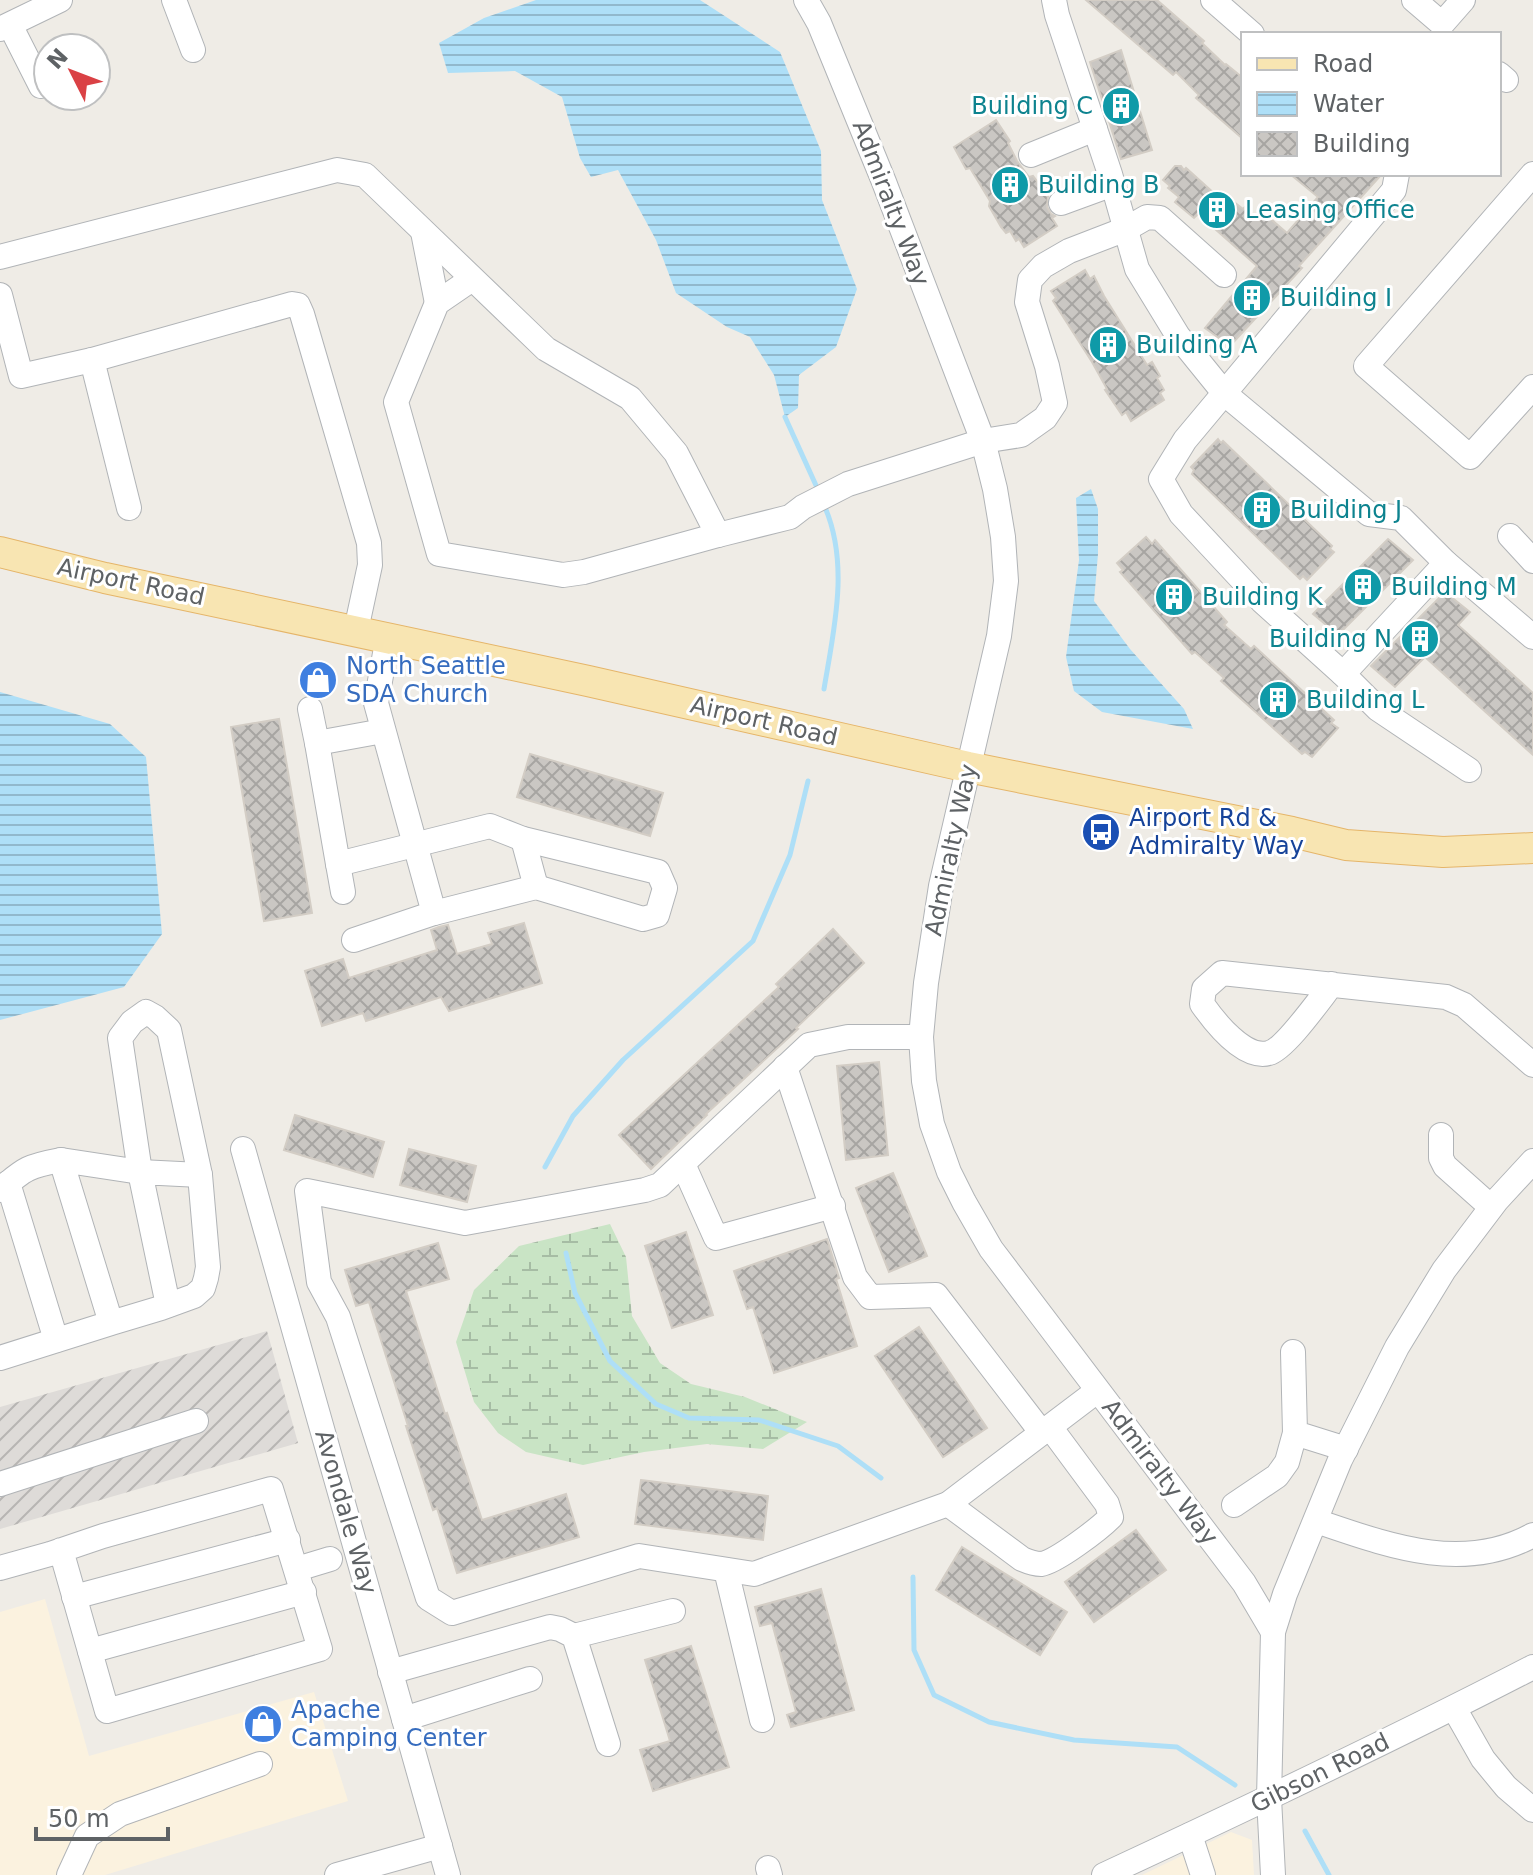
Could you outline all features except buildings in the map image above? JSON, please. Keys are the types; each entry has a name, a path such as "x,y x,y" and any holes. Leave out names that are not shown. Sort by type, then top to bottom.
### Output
{"main road":[{"name":"Airport Road","path":"0,552 105,578 388,637 968,767 1346,845 1443,852 1533,848"}],"street":[{"path":"32,71 5,27 60,0"},
{"path":"174,0 193,50"},
{"name":"Admiralty Way","path":"806,0 819,23 884,182 983,441 1003,537 1006,581 999,636 941,886 926,983 921,1037 924,1081 932,1124 949,1172 991,1249 1244,1583 1273,1632"},
{"path":"1054,0 1137,269 1178,336 1225,394 1369,514 1401,518 1446,563 1533,637"},
{"path":"1213,0 1250,32"},
{"path":"1414,0 1447,29 1463,0"},
{"path":"1031,155 1095,129"},
{"path":"0,257 337,170 365,175 546,349 630,398 676,453 718,535"},
{"path":"1533,174 1366,366 1470,457 1533,387"},
{"path":"1397,176 1394,190 1185,440 1161,479 1181,514 1262,601 1378,709 1469,770"},
{"path":"1061,203 1113,184"},
{"path":"472,279 437,303 396,402 439,554 563,575 790,517 848,484 983,441 1021,435 1045,418 1055,403 1027,302 1030,280 1043,266 1069,251 1126,229 1147,217 1160,218 1224,275"},
{"path":"423,232 437,303"},
{"path":"0,295 21,376 92,360 292,304 298,305 369,543 370,565 356,630"},
{"path":"92,360 129,508"},
{"path":"1510,536 1533,561"},
{"path":"1343,674 1446,563"},
{"path":"388,637 376,703 434,913"},
{"path":"310,709 343,892"},
{"path":"317,743 383,731"},
{"path":"338,864 490,826 523,839 658,872 665,888 657,915 643,919 536,887 434,913 354,940"},
{"path":"523,839 536,887"},
{"path":"1332,984 1281,1047 1267,1054 1248,1050 1217,1026 1202,1004 1204,989 1222,973 1332,984 1446,997 1464,1005 1533,1065"},
{"path":"0,1358 168,1305 194,1296 203,1288 208,1267 200,1175 169,1030 146,1012 132,1022 120,1038 140,1172 168,1305"},
{"path":"921,1037 848,1037 809,1045 660,1185 645,1190 465,1223 307,1191 319,1282 338,1317 428,1598 452,1613 639,1556 754,1574 948,1504 1097,1391"},
{"path":"785,1067 855,1277 870,1297 936,1295 1107,1504 1111,1517 1099,1529 1045,1563 1033,1564 948,1504"},
{"path":"1441,1135 1441,1158 1445,1166 1491,1207"},
{"name":"Avondale Way","path":"243,1149 448,1875"},
{"path":"61,1160 111,1323"},
{"path":"56,1340 4,1186 32,1166 61,1160 140,1172 200,1175"},
{"path":"1273,1875 1269,1798 1273,1632 1285,1594 1346,1449 1397,1347 1444,1270 1491,1207 1533,1161"},
{"path":"683,1164 716,1238 833,1206"},
{"path":"1234,1505 1277,1476 1287,1462 1295,1433 1293,1352"},
{"path":"0,1484 196,1421"},
{"path":"1295,1433 1346,1449"},
{"path":"0,1568 103,1536 271,1489 320,1649 107,1711 61,1550"},
{"path":"1316,1521 1379,1543 1432,1553 1494,1551 1533,1535"},
{"path":"74,1597 288,1540"},
{"path":"90,1651 300,1581 330,1559"},
{"path":"726,1570 762,1720"},
{"path":"390,1672 550,1627 574,1636 673,1611"},
{"path":"574,1636 608,1744"},
{"name":"Gibson Road","path":"1104,1875 1269,1798 1533,1667"},
{"path":"404,1719 530,1679"},
{"path":"1454,1708 1483,1759 1506,1787 1533,1810"},
{"path":"69,1875 87,1836 120,1814 260,1764"},
{"path":"1190,1835 1203,1875"},
{"path":"337,1875 440,1846"}],"shaded area":[{"path":"267,1331 298,1443 0,1529 0,1407"},
{"name":"Apache Camping Center","path":"45,1599 89,1756 314,1692 348,1801 105,1875 0,1875 0,1612"},
{"path":"1231,1832 1252,1840 1254,1875 1142,1875"}],"green space":[{"path":"610,1224 626,1257 632,1316 660,1363 691,1384 745,1397 807,1422 763,1449 707,1444 644,1452 583,1465 526,1452 498,1433 474,1402 456,1342 474,1290 519,1246"}],"water":[{"path":"536,0 700,0 780,52 821,151 822,200 857,289 836,347 799,375 798,408 785,417 774,375 750,337 727,327 676,293 656,240 618,170 591,177 580,158 562,97 515,71 448,73 439,43 484,18"},
{"path":"1091,489 1098,509 1094,601 1130,649 1184,709 1193,729 1102,712 1074,691 1066,657 1079,560 1076,498"},
{"path":"0,692 110,724 146,757 162,934 124,987 0,1020"}],"waterway":[{"path":"785,417 819,492"},
{"path":"824,505 836,550 838,596 824,689"},
{"path":"545,1167 573,1116 623,1060 753,941 790,855 808,781"},
{"path":"566,1253 575,1293 610,1361 656,1404 689,1418 759,1420 838,1446 881,1478"},
{"path":"913,1577 914,1650 934,1695 989,1722 1074,1740 1177,1747 1235,1785"},
{"path":"1305,1831 1329,1875"}],"place":[{"name":"Building C","path":"1121,106"},
{"name":"Building B","path":"1010,185"},
{"name":"Leasing Office","path":"1217,210"},
{"name":"Building I","path":"1252,298"},
{"name":"Building A","path":"1108,345"},
{"name":"Building J","path":"1262,510"},
{"name":"Building M","path":"1363,587"},
{"name":"Building K","path":"1174,597"},
{"name":"Building N","path":"1420,639"},
{"name":"North Seattle SDA Church","path":"318,680"},
{"name":"Building L","path":"1278,700"},
{"name":"Airport Rd & Admiralty Way","path":"1101,832"},
{"name":"Apache Camping Center","path":"263,1724"}]}
